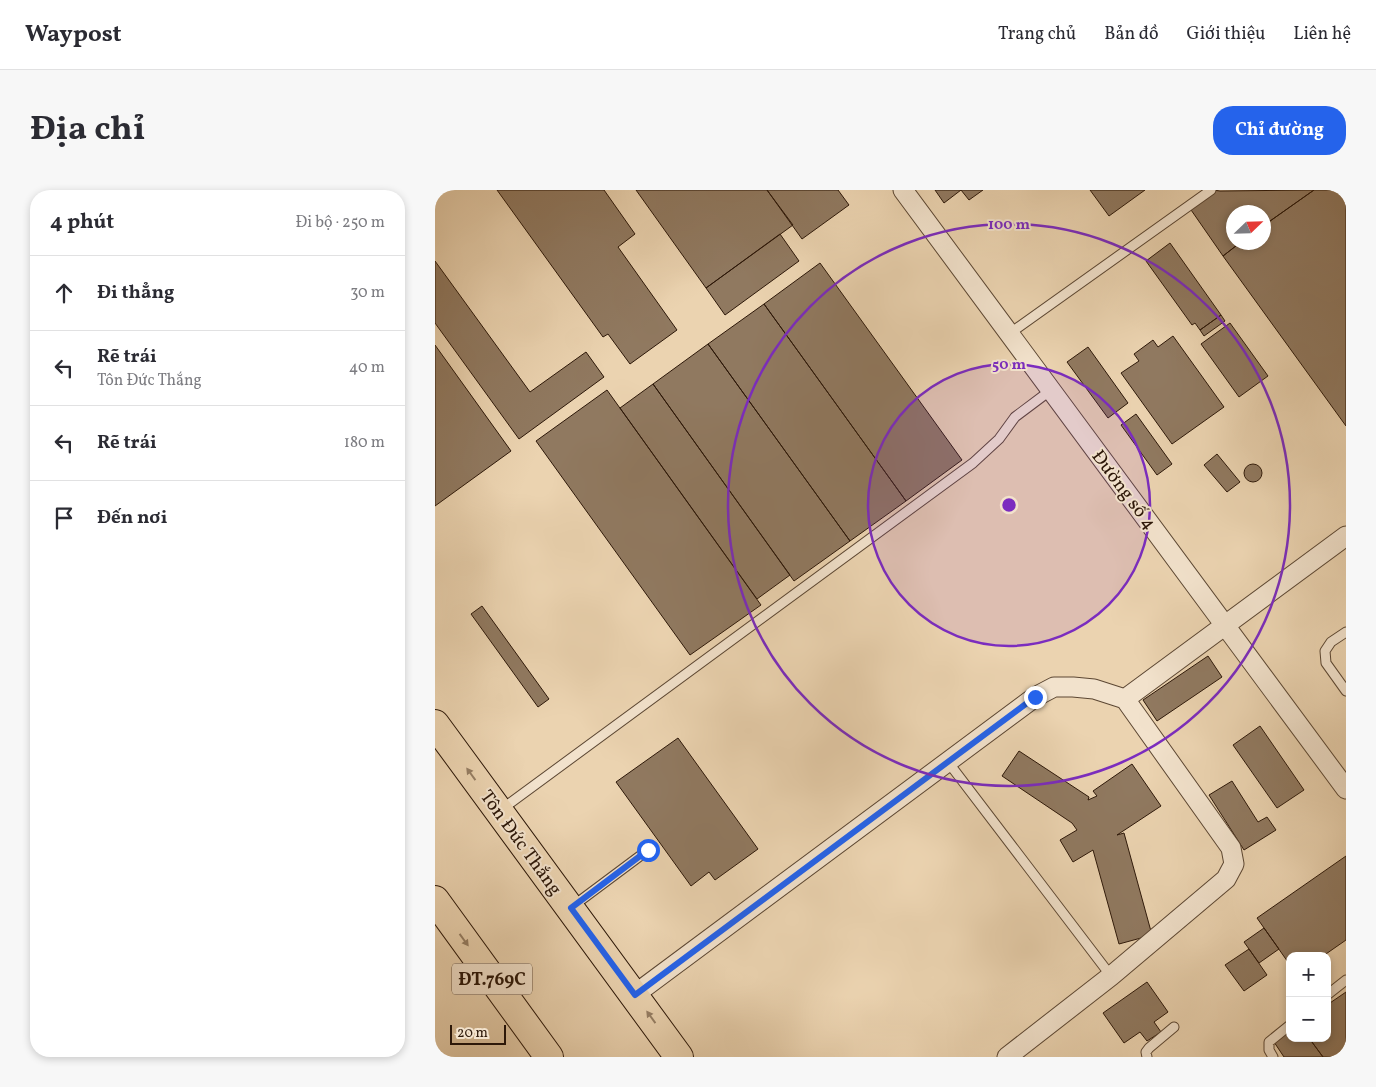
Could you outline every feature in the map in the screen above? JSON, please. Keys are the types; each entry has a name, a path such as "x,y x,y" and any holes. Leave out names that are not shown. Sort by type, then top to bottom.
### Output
{"main road":[{"name":"Tôn Đức Thắng","path":"435,724 679,1057"},
{"name":"ĐT.769C","path":"435,900 549,1057"}],"street":[{"name":"Đường số 4","path":"903,190 1346,788"},
{"path":"1125,699 1346,536"},
{"path":"635,995 1035,697 1054,687 1094,689 1125,699 1231,848 1234,864 1226,879 1111,976 1013,1055"}],"lane":[{"path":"1009,334 1211,190"},
{"path":"499,812 973,463 999,439 1015,417 1051,390"},
{"path":"1346,632 1331,642 1325,651 1326,663 1346,691"},
{"path":"948,762 1111,976"},
{"path":"571,908 648,850"},
{"path":"1331,993 1346,980"},
{"path":"1147,1057 1146,1052 1149,1048 1174,1028"},
{"path":"1273,1057 1269,1050 1269,1042 1286,1028"}],"building":[{"path":"497,190 604,190 635,234 618,247 677,330 630,364 608,334 603,337"},
{"path":"636,190 767,190 793,225 706,288"},
{"path":"767,190 838,190 849,205 802,239"},
{"path":"935,190 961,190 944,203"},
{"path":"961,190 983,190 969,200"},
{"path":"1090,190 1145,190 1109,216"},
{"path":"1213,190 1314,190 1271,220 1271,205 1226,205 1226,250 1231,250 1223,256 1189,207"},
{"path":"1314,190 1346,190 1346,426 1223,256 1231,250 1271,250 1271,220"},
{"path":"780,234 799,261 725,315 706,288"},
{"path":"1170,243 1221,315 1200,330 1195,323 1192,325 1146,261"},
{"path":"435,261 530,392 586,352 604,377 519,439 435,323"},
{"path":"820,263 962,460 906,501 764,304"},
{"path":"764,304 906,501 850,541 708,344"},
{"path":"1221,315 1225,321 1204,336 1200,330"},
{"path":"1230,323 1268,376 1239,397 1201,344"},
{"path":"1173,336 1224,407 1172,444 1121,373 1139,361 1134,354 1153,340 1158,347"},
{"path":"708,344 850,541 794,581 653,384"},
{"path":"435,345 511,451 435,506"},
{"path":"1088,347 1128,403 1108,418 1067,362"},
{"path":"653,384 790,575 757,599 620,408"},
{"path":"607,390 761,605 690,655 536,441"},
{"path":"1136,414 1172,464 1157,475 1121,425"},
{"path":"1217,454 1240,482 1227,492 1204,465"},
{"path":"1253,464 1259,467 1262,473 1259,479 1253,482 1247,479 1244,473 1247,467"},
{"path":"482,606 549,699 538,707 471,614"},
{"path":"1208,656 1222,677 1157,721 1143,700"},
{"path":"1260,726 1304,790 1277,808 1233,745"},
{"path":"678,738 758,849 715,880 709,872 691,886 616,782"},
{"path":"1019,751 1089,797 1088,800 1097,796 1093,791 1132,764 1161,806 1117,835 1124,833 1152,935 1119,944 1093,850 1073,862 1060,840 1077,830 1072,823 1002,776"},
{"path":"1232,781 1258,822 1267,817 1276,830 1244,850 1209,795"},
{"path":"1346,856 1346,940 1329,952 1286,952 1286,959 1257,918"},
{"path":"1264,928 1279,949 1259,963 1244,942"},
{"path":"1249,949 1267,975 1244,991 1225,965"},
{"path":"1147,982 1168,1012 1154,1022 1161,1032 1147,1041 1140,1032 1124,1043 1103,1013"},
{"path":"1346,992 1346,1057 1323,1057 1312,1042 1331,1042 1331,1002"},
{"path":"1286,1034 1286,1042 1312,1042 1323,1057 1284,1057 1274,1042"}],"route":[{"path":"648,850 571,908 635,995 1035,697"}]}
